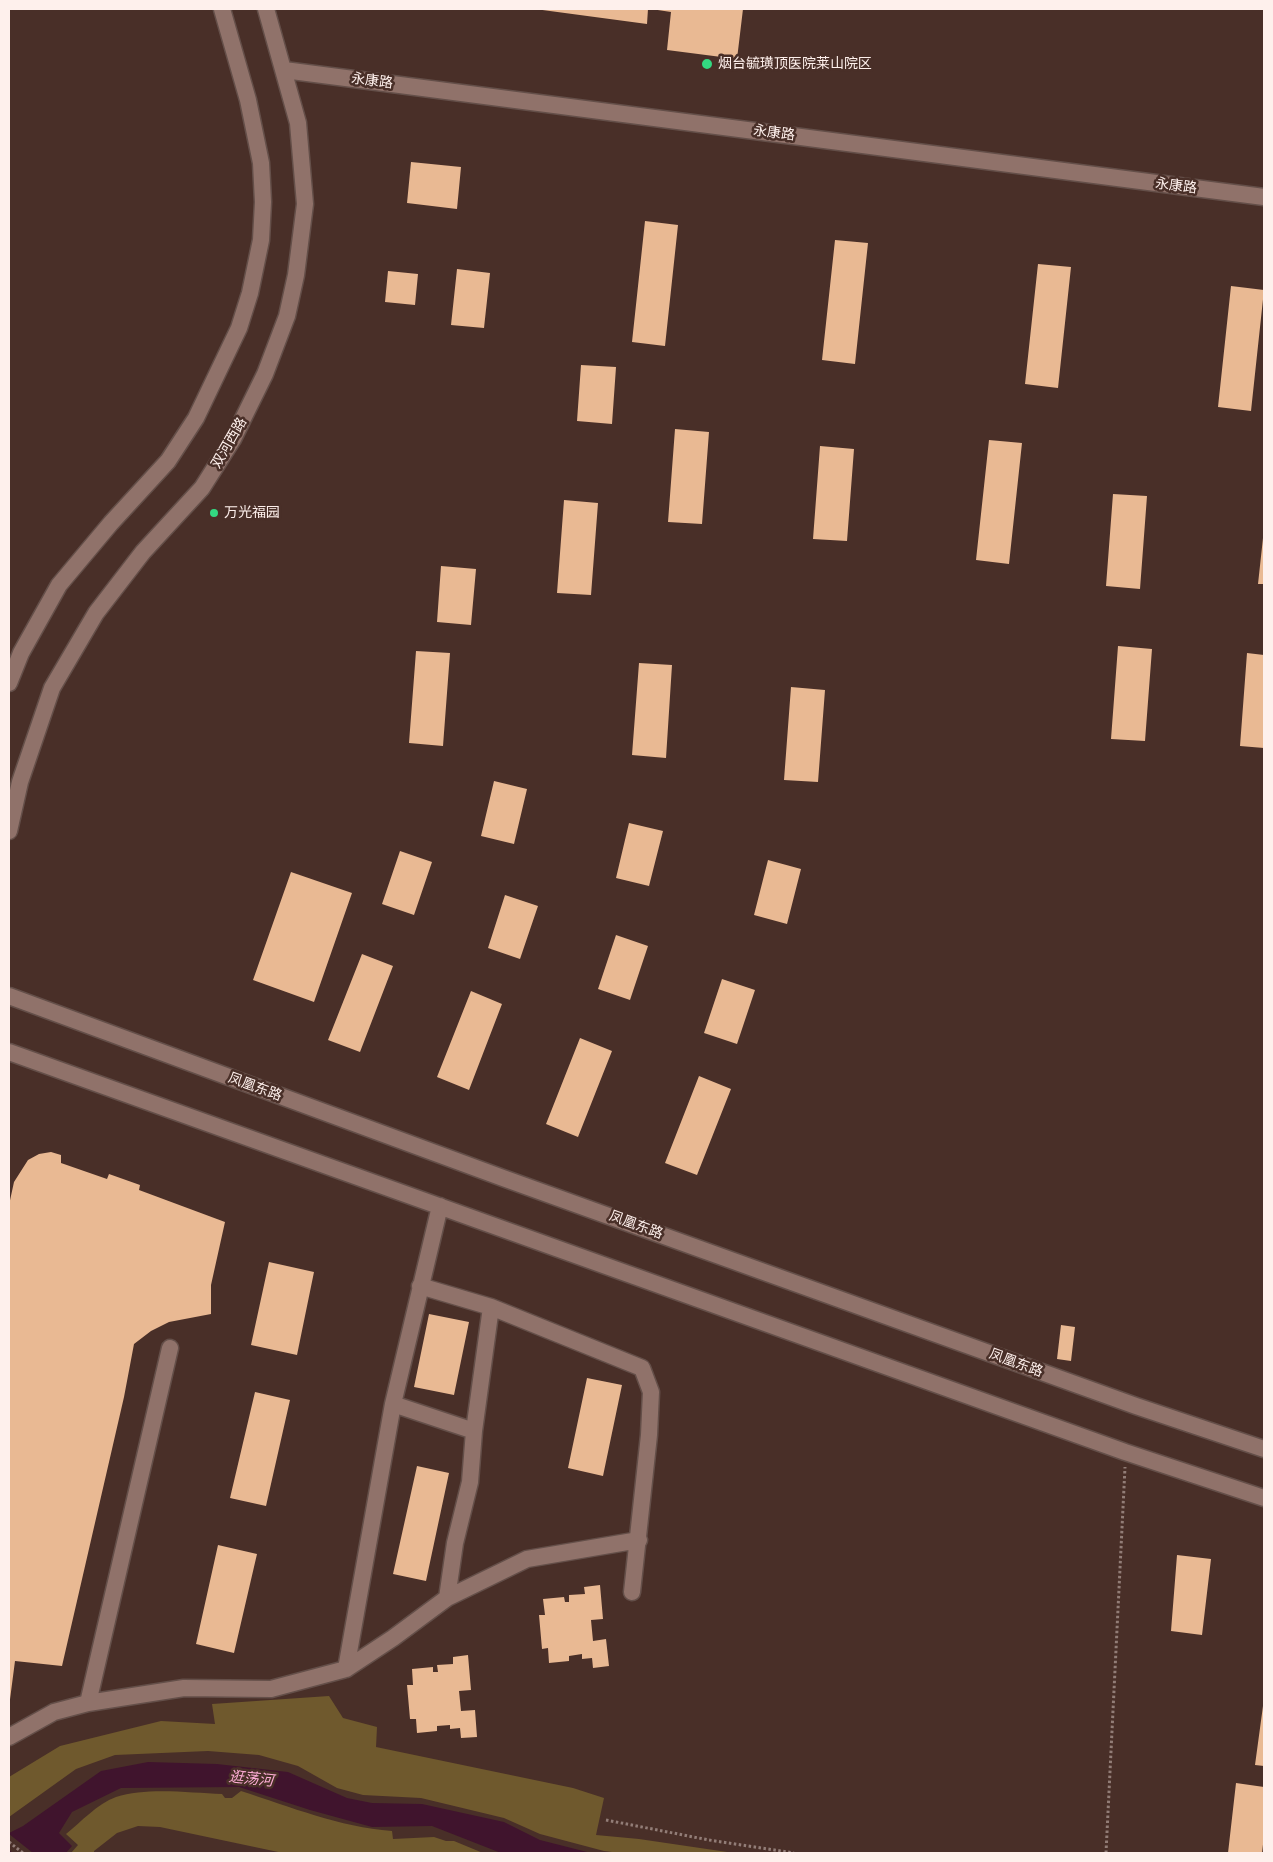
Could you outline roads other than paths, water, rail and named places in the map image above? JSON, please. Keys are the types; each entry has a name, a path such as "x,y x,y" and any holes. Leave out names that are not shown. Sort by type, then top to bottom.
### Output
{"street":[{"path":"9,683 21,652 59,585 111,523 168,461 196,418 239,328 250,294 261,240 263,202 261,163 248,100 222,9"},
{"name":"双河西路","path":"9,831 20,782 52,688 96,613 143,552 202,488 228,447 264,374 287,316 296,275 304,204 298,123 266,9"},
{"name":"永康路","path":"284,70 1264,197"},
{"name":"凤凰东路","path":"9,996 1126,1403 1264,1449"},
{"path":"9,1052 1125,1452 1264,1498"},
{"path":"346,1669 393,1404 440,1206"},
{"path":"420,1286 491,1308 642,1368 651,1392 649,1435 632,1592"},
{"path":"448,1598 455,1543 470,1482 474,1432 491,1308"},
{"path":"88,1703 170,1348"},
{"path":"393,1404 474,1432"},
{"path":"9,1738 54,1712 88,1703 184,1688 271,1689 346,1669 448,1598 527,1560 639,1540"}],"water":[{"name":"逛荡河","path":"148,1762 217,1764 288,1772 347,1798 372,1803 422,1804 504,1822 540,1840 591,1853 501,1853 432,1826 372,1827 310,1810 239,1787 121,1788 72,1812 59,1833 72,1846 66,1853 9,1853 9,1833 23,1826 101,1771"}],"place":[{"name":"烟台毓璜顶医院莱山院区","path":"707,64"},
{"name":"万光福园","path":"214,513"}]}
